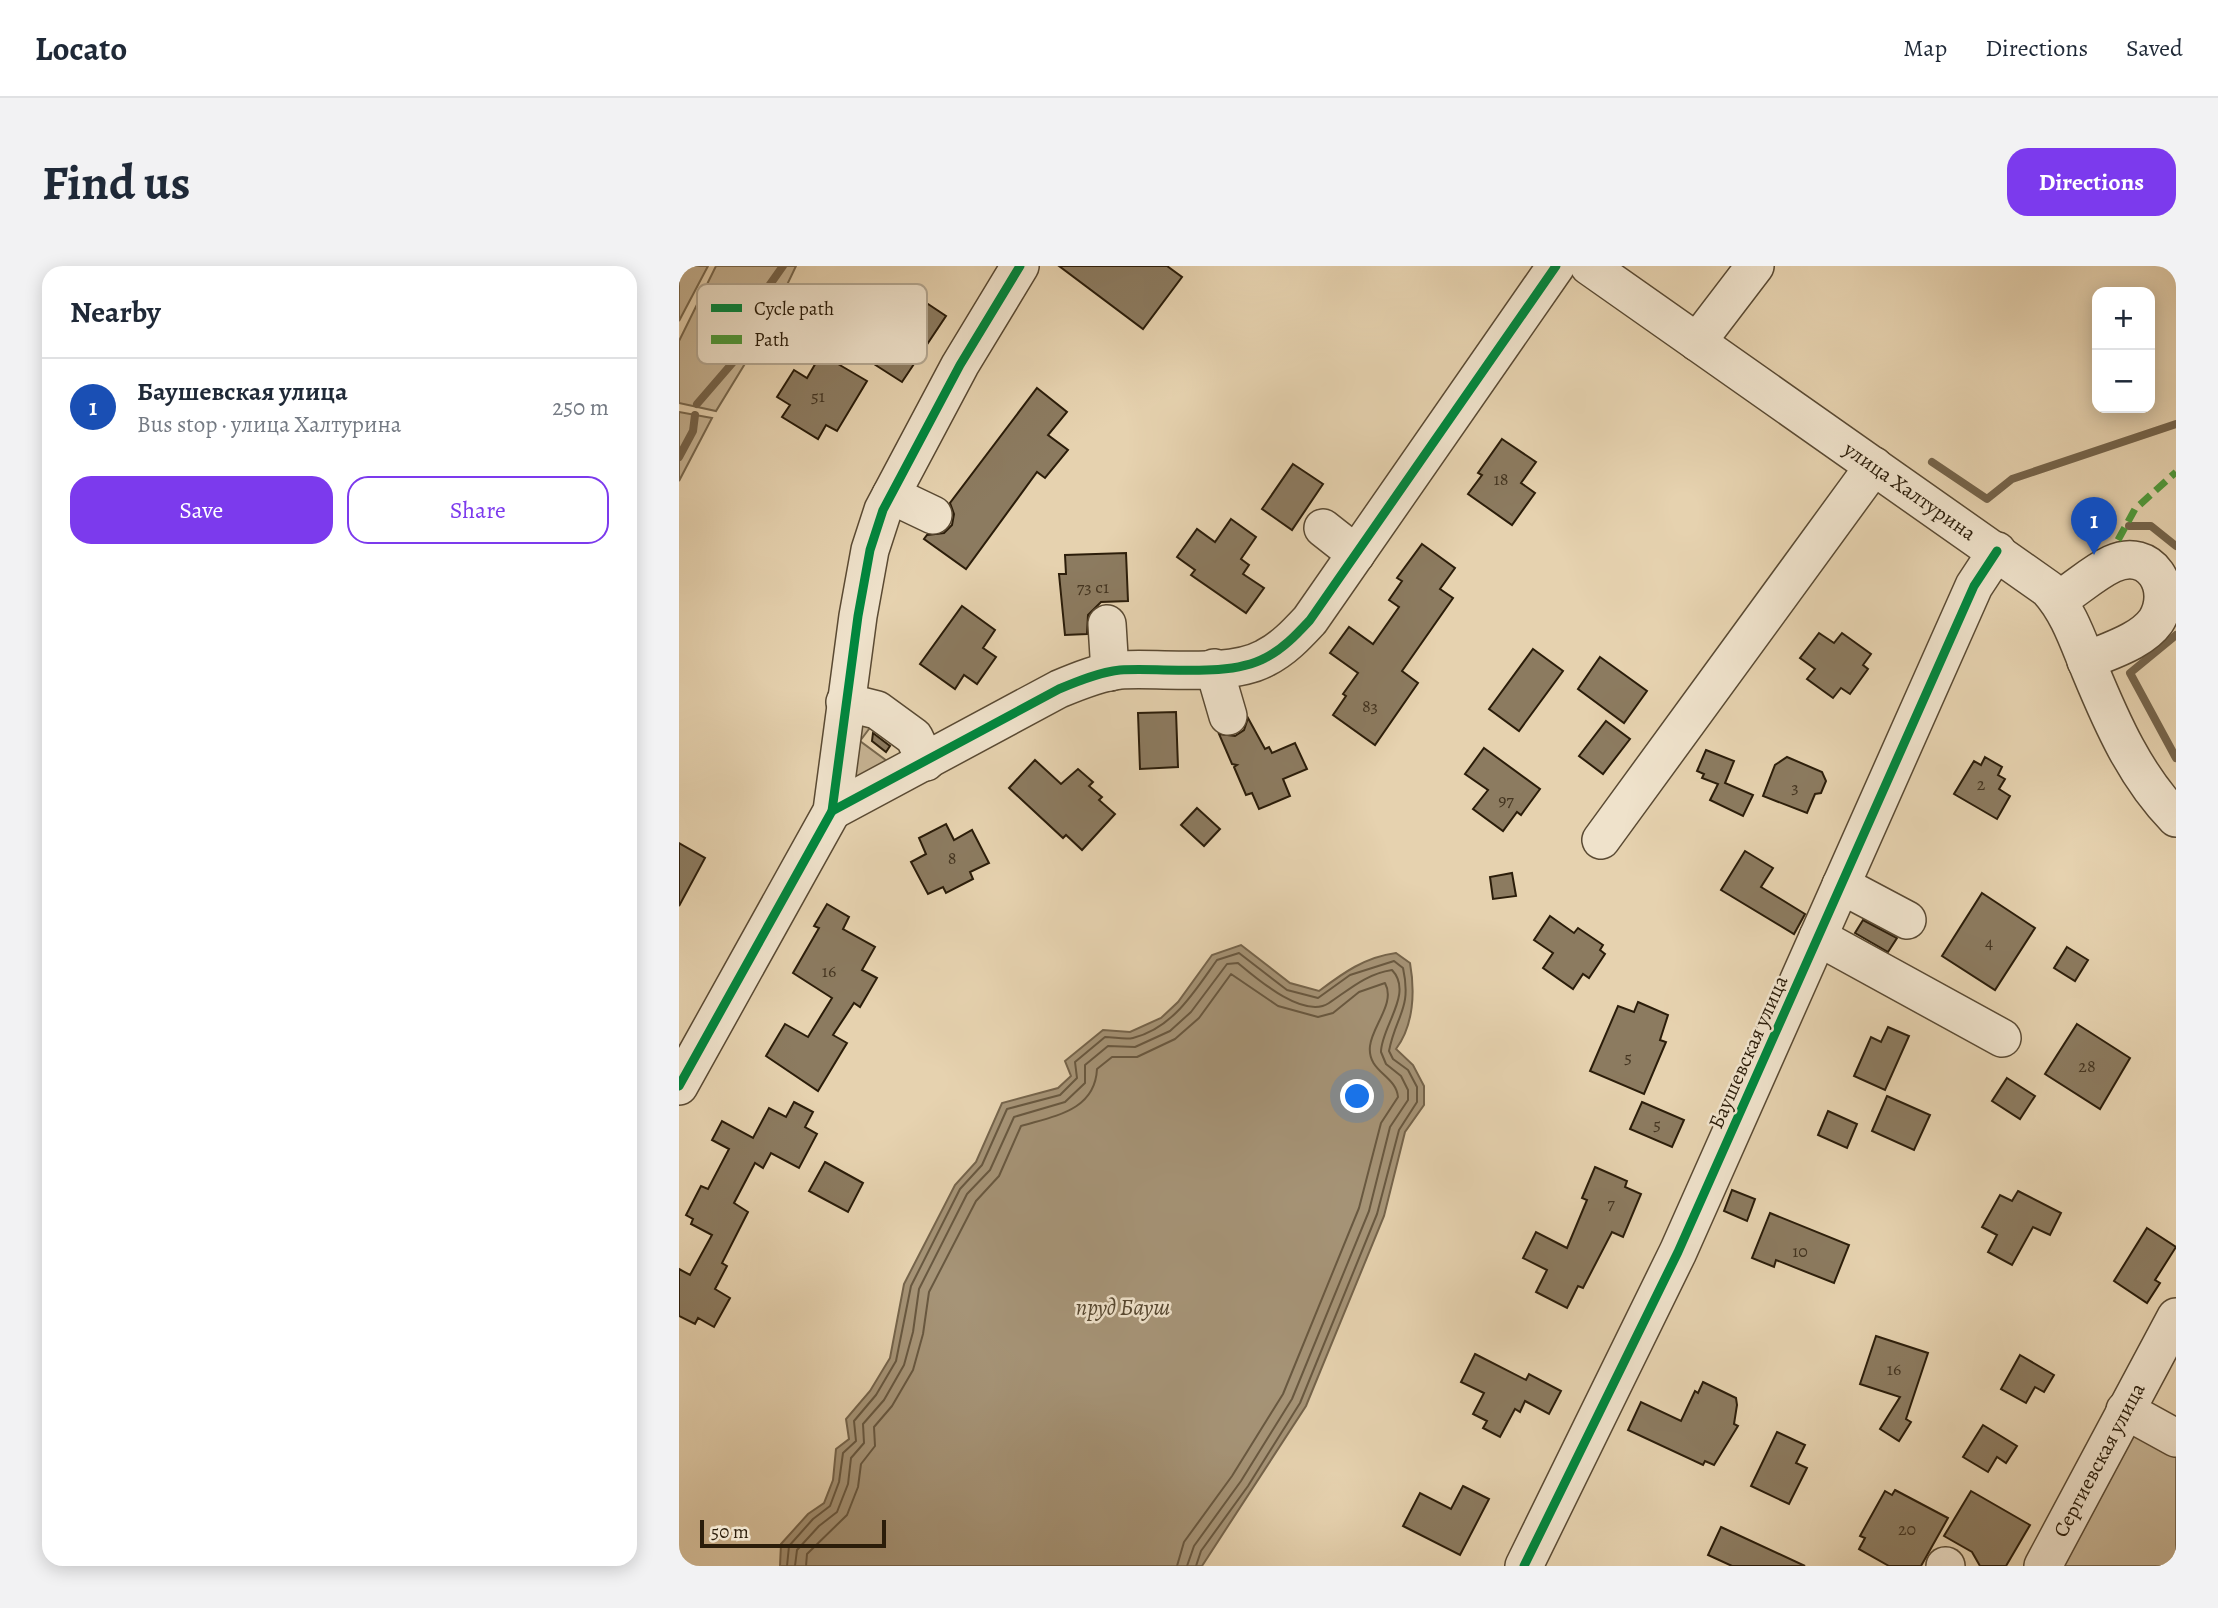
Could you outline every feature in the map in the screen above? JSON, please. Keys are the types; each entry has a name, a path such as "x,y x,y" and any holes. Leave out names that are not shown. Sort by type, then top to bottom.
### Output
{"street":[{"path":"679,1086 832,811 845,702 870,550 891,495 960,365 1020,266"},
{"path":"832,811 1059,689 1110,672 1238,667 1263,660 1288,644 1323,629 1356,554 1556,266"},
{"name":"улица Халтурина","path":"1589,266 2035,578 2058,600 2129,755 2151,791 2176,818"},
{"path":"1697,342 1755,266"},
{"path":"1601,840 1874,466"},
{"path":"891,495 933,515"},
{"path":"1323,528 1356,554"},
{"name":"Баушевская улица","path":"1524,1566 1678,1252 1974,586 1997,551"},
{"path":"2058,600 2113,563 2138,559 2155,568 2164,583 2164,605 2155,622 2135,639 2086,661"},
{"path":"1107,624 1110,672"},
{"path":"1214,668 1228,716"},
{"path":"845,702 877,710 914,737 926,762"},
{"path":"1842,885 1907,920"},
{"path":"1818,937 2001,1038"},
{"name":"Сергиевская улица","path":"2043,1566 2176,1317"},
{"path":"2125,1410 2176,1438"}],"shaded area":[{"path":"679,266 708,266 697,284 679,321"},
{"path":"716,266 796,266 787,284 707,284"},
{"path":"697,305 697,364 745,364 716,411 679,403 679,341"},
{"path":"679,412 712,418 679,481"},
{"path":"875,721 860,741 887,761 854,785 857,723"},
{"path":"2136,1431 2176,1453 2176,1566 2064,1566"}],"water":[{"name":"пруд Бауш","path":"1241,945 1290,983 1319,991 1346,972 1374,958 1396,953 1410,963 1412,1008 1402,1040 1396,1049 1413,1065 1424,1086 1424,1105 1405,1132 1384,1216 1306,1406 1202,1566 780,1566 781,1544 808,1514 824,1503 833,1480 836,1449 849,1439 846,1419 870,1391 890,1358 904,1284 955,1185 976,1162 1002,1103 1058,1088 1071,1076 1065,1061 1103,1030 1130,1032 1161,1018 1178,1002 1212,955"}],"building":[{"path":"1059,266 1167,266 1182,277 1143,329"},
{"path":"927,303 946,316 927,344"},
{"path":"815,364 838,364 867,381 837,431 826,425 818,439 782,417 790,405 777,397 794,370 807,378"},
{"path":"874,364 914,364 902,382"},
{"path":"1037,388 1067,412 1048,435 1068,450 1045,478 1037,472 966,569 924,539 927,535 944,533 952,525 954,514 950,503"},
{"path":"1502,439 1536,462 1521,483 1535,493 1512,525 1468,494 1482,475 1478,473"},
{"path":"1293,464 1323,484 1292,530 1262,509"},
{"path":"1231,519 1256,537 1241,559 1249,565 1243,574 1264,588 1246,613 1191,575 1195,570 1177,557 1197,529 1215,542"},
{"path":"1422,544 1455,568 1440,589 1453,598 1402,671 1418,683 1375,745 1333,715 1346,696 1343,694 1358,673 1330,653 1349,627 1373,644 1399,607 1389,600 1402,581 1397,578"},
{"path":"1126,553 1128,601 1101,602 1088,615 1087,634 1065,635 1059,574 1066,574 1065,555"},
{"path":"962,606 995,630 983,648 996,657 977,684 964,675 955,689 920,664"},
{"path":"1819,633 1834,643 1842,633 1871,654 1863,665 1868,669 1850,694 1841,688 1833,698 1807,679 1815,669 1800,658"},
{"path":"1533,649 1563,671 1519,731 1489,709"},
{"path":"1600,657 1647,691 1624,723 1578,689"},
{"path":"1176,712 1178,767 1140,769 1138,713"},
{"path":"1248,718 1265,749 1269,747 1272,753 1295,743 1307,769 1283,779 1290,796 1259,809 1252,793 1246,795 1234,767 1237,765 1232,764 1219,734 1235,736 1244,730"},
{"path":"1606,721 1630,739 1603,774 1579,756"},
{"path":"873,733 890,746 886,752 872,741"},
{"path":"1484,748 1540,789 1521,815 1517,812 1503,831 1473,809 1488,790 1465,774"},
{"path":"1706,750 1734,761 1725,783 1753,795 1743,816 1710,800 1718,784 1702,778 1704,774 1697,771"},
{"path":"1787,757 1822,772 1826,781 1821,793 1815,794 1807,813 1763,796 1775,765"},
{"path":"1985,757 2002,767 1998,775 2005,779 1999,789 2010,796 1997,819 1954,794 1974,761 1981,765"},
{"path":"1035,760 1061,784 1078,769 1093,782 1089,786 1102,797 1099,800 1115,814 1082,850 1066,835 1063,838 1009,788"},
{"path":"1197,808 1220,829 1204,846 1181,825"},
{"path":"946,824 954,840 972,830 989,863 970,872 973,879 946,893 943,887 928,894 911,862 926,854 919,838"},
{"path":"679,843 705,858 679,906"},
{"path":"1745,851 1773,868 1761,887 1805,914 1794,934 1721,890"},
{"path":"1512,873 1516,896 1493,899 1490,877"},
{"path":"1982,893 2035,928 1995,990 1942,956"},
{"path":"827,904 849,917 843,929 875,947 862,970 877,978 860,1007 854,1003 833,1035 847,1043 818,1091 766,1056 785,1024 808,1037 832,998 793,973 819,928 814,926"},
{"path":"1550,916 1574,933 1578,928 1603,945 1600,950 1605,954 1589,978 1583,974 1573,989 1543,968 1553,953 1534,940"},
{"path":"1863,920 1897,938 1888,952 1855,933"},
{"path":"2067,947 2088,960 2075,981 2054,968"},
{"path":"1638,1002 1668,1015 1660,1040 1666,1042 1644,1094 1590,1071 1618,1006 1634,1012"},
{"path":"2077,1024 2130,1058 2100,1109 2045,1074"},
{"path":"1888,1027 1909,1036 1885,1090 1854,1076 1871,1037 1881,1042"},
{"path":"2007,1078 2035,1096 2020,1119 1992,1101"},
{"path":"1887,1096 1930,1115 1914,1150 1872,1131"},
{"path":"794,1102 813,1112 805,1127 817,1134 799,1168 771,1153 763,1168 755,1163 734,1203 748,1212 722,1263 727,1266 715,1289 730,1298 714,1327 698,1318 695,1324 679,1316 679,1269 690,1275 712,1235 691,1224 693,1219 686,1215 701,1186 708,1189 729,1149 712,1140 722,1121 753,1138 769,1108 786,1117"},
{"path":"1642,1102 1684,1120 1672,1147 1630,1129"},
{"path":"1828,1111 1857,1124 1847,1148 1818,1135"},
{"path":"825,1162 863,1183 848,1212 809,1191"},
{"path":"1595,1167 1627,1181 1625,1187 1641,1194 1623,1237 1612,1232 1583,1288 1578,1286 1567,1308 1536,1292 1547,1270 1523,1258 1536,1232 1567,1248 1587,1200 1582,1198"},
{"path":"1732,1190 1755,1199 1747,1221 1724,1211"},
{"path":"2018,1191 2061,1213 2050,1235 2033,1227 2012,1265 1988,1252 1997,1235 1982,1227 2000,1195 2012,1201"},
{"path":"1770,1213 1849,1245 1834,1283 1776,1260 1774,1267 1752,1258"},
{"path":"2147,1228 2176,1247 2155,1280 2160,1283 2147,1303 2114,1281"},
{"path":"1876,1336 1928,1353 1906,1419 1911,1422 1899,1441 1880,1429 1900,1397 1860,1384"},
{"path":"1475,1354 1526,1380 1529,1374 1561,1391 1549,1414 1525,1401 1520,1412 1515,1409 1500,1437 1483,1428 1487,1421 1473,1414 1484,1393 1461,1382"},
{"path":"2020,1355 2054,1375 2044,1392 2035,1387 2026,1403 2001,1389"},
{"path":"1703,1382 1736,1398 1737,1405 1734,1424 1738,1426 1714,1465 1705,1461 1703,1465 1628,1430 1641,1402 1681,1421 1695,1391 1698,1393"},
{"path":"1983,1425 2017,1446 2006,1463 1997,1457 1988,1472 1963,1457"},
{"path":"1777,1432 1805,1445 1796,1463 1807,1468 1789,1504 1751,1486"},
{"path":"1463,1486 1489,1499 1460,1555 1403,1526 1420,1493 1451,1509"},
{"path":"1895,1490 1948,1518 1921,1566 1889,1566 1859,1549 1865,1538 1860,1536 1885,1491 1892,1495"},
{"path":"1971,1491 2030,1525 2006,1566 1980,1566 1972,1552 1944,1536"},
{"path":"1721,1527 1805,1566 1732,1566 1708,1555"}],"waterway":[{"path":"770,284 783,266"},
{"path":"697,404 732,364"},
{"path":"679,457 693,431 695,415"},
{"path":"1932,462 1987,499 2012,479 2176,424"},
{"path":"2129,526 2151,526 2176,546"},
{"path":"2176,635 2130,673 2176,758"}],"marked path":[{"path":"2118,540 2135,509 2176,472"}],"cycle path":[{"path":"679,1086 832,811 858,616 870,550 883,510 960,365 1020,266"},
{"path":"832,811 1059,689 1081,680 1120,670 1233,668 1250,664 1278,650 1310,620 1556,266"},
{"path":"1524,1566 1678,1252 1974,586 1997,551"}],"place":[{"name":"Баушевская улица","path":"2094,555"}]}
